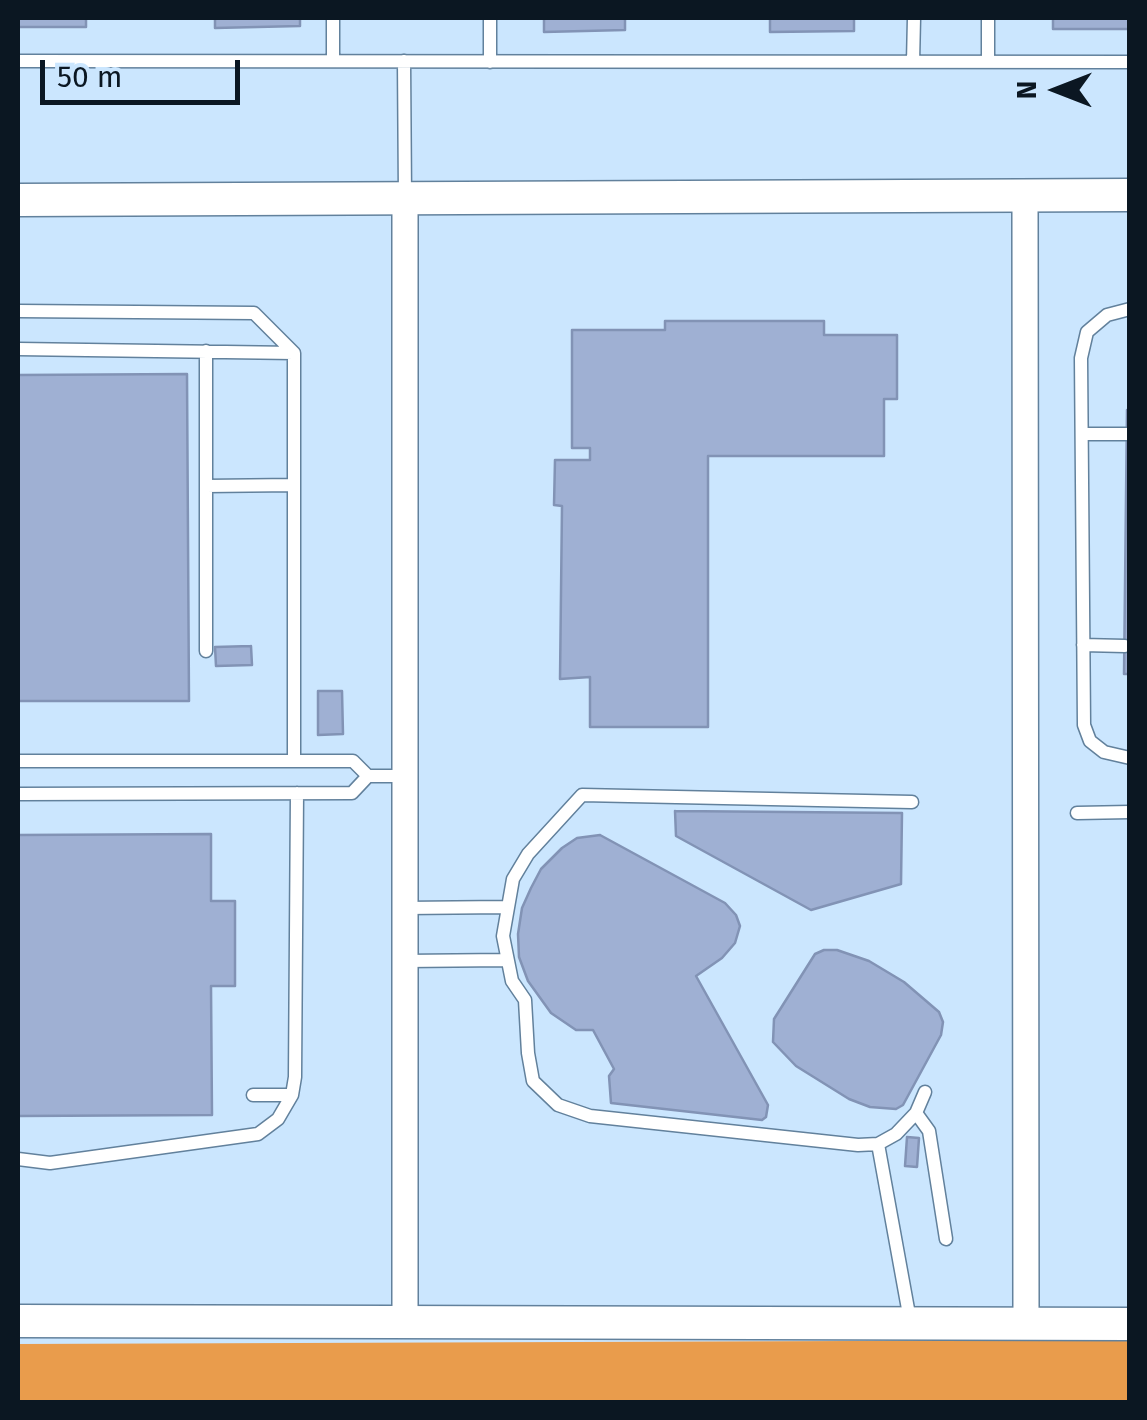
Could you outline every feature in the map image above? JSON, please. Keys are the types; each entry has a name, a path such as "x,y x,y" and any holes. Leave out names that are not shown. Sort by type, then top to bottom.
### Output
{"street":[{"path":"18,200 1130,195"},
{"path":"1024,196 1026,1324"},
{"path":"404,201 405,1320"},
{"path":"18,1321 1130,1324"}],"lane":[{"path":"332,62 333,18"},
{"path":"490,18 490,62"},
{"path":"914,18 914,62"},
{"path":"988,18 988,62"},
{"path":"18,61 1130,62"},
{"path":"404,62 404,201"},
{"path":"1130,309 1107,315 1087,332 1081,358 1084,725 1090,741 1104,752 1130,758"},
{"path":"18,310 254,313 294,353 294,760"},
{"path":"18,349 294,353"},
{"path":"206,352 206,651"},
{"path":"1082,434 1127,434"},
{"path":"206,486 294,485"},
{"path":"1083,645 1125,646"},
{"path":"18,761 354,760 368,776"},
{"path":"18,794 352,793 368,776 404,776"},
{"path":"18,1160 50,1163 258,1134 278,1118 292,1094 295,1076 297,793"},
{"path":"912,802 582,796 528,854 513,879 503,936 512,981 525,1000 533,1081 558,1105 590,1116 878,1144 896,1134 916,1113 925,1092"},
{"path":"1077,812 1130,812"},
{"path":"404,908 506,908"},
{"path":"404,961 506,960"},
{"path":"253,1094 292,1094"},
{"path":"916,1113 928,1131 946,1238"},
{"path":"878,1144 911,1323"}],"shaded area":[{"path":"1129,1340 1129,1402 18,1402 18,1344"}],"building":[{"path":"18,18 86,18 86,27 18,27"},
{"path":"215,18 300,18 300,26 215,28"},
{"path":"544,18 625,18 625,30 544,32"},
{"path":"770,18 854,18 854,31 770,32"},
{"path":"1053,18 1130,18 1130,29 1053,29"},
{"path":"665,321 824,321 824,335 897,335 897,399 884,399 884,456 708,456 708,727 590,727 590,677 560,679 562,506 554,505 555,460 590,460 590,448 572,448 572,330 665,330"},
{"path":"187,374 189,701 18,701 18,375"},
{"path":"1127,410 1130,674 1124,674"},
{"path":"251,646 252,665 216,666 215,647"},
{"path":"318,691 342,691 343,734 318,735"},
{"path":"675,811 902,813 901,884 811,910 676,836"},
{"path":"211,834 211,901 235,901 235,986 211,986 212,1115 18,1116 18,835"},
{"path":"600,835 725,903 736,915 740,926 735,943 722,958 696,976 768,1105 762,1120 611,1103 609,1076 614,1069 593,1030 576,1030 551,1013 528,981 519,957 518,934 522,908 531,888 541,869 562,848 577,838"},
{"path":"837,950 869,961 904,982 939,1012 943,1022 941,1035 903,1105 896,1109 870,1107 849,1099 796,1066 773,1042 774,1019 815,954"},
{"path":"907,1137 919,1138 917,1167 905,1166"}]}
